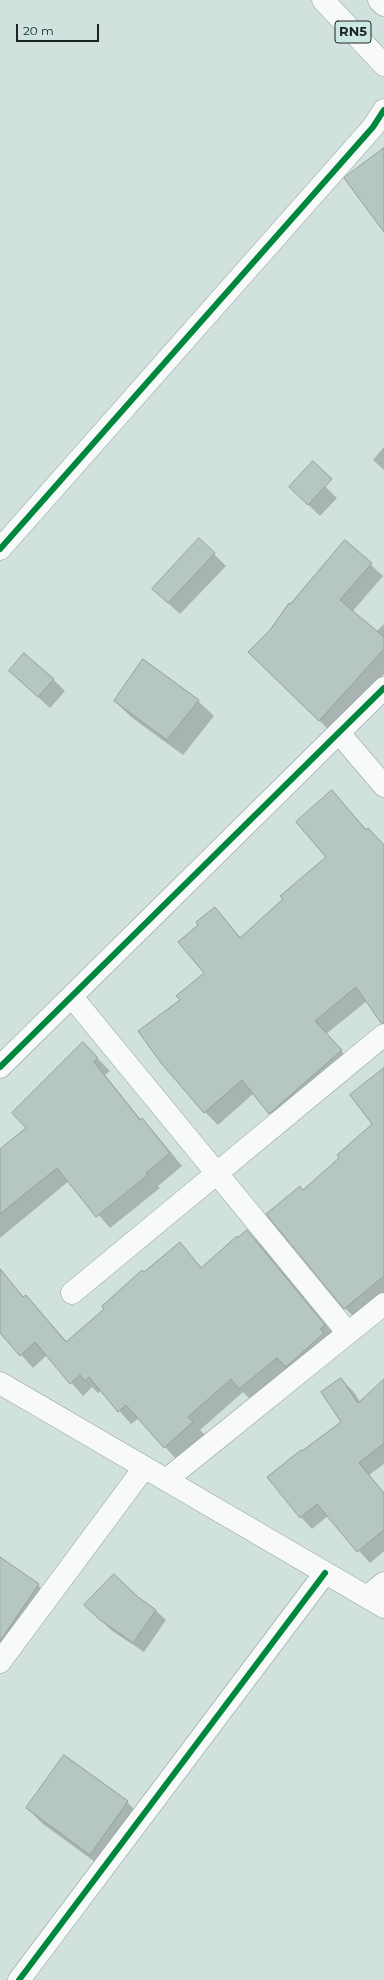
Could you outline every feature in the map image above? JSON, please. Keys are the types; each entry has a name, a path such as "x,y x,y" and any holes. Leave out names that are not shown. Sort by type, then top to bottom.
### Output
{"main road":[{"name":"RN5","path":"323,0 384,65"},
{"name":"RN5","path":"379,0 384,5"},
{"path":"0,549 373,127 384,110"},
{"path":"0,1067 384,688"},
{"path":"339,733 384,786"},
{"path":"72,997 348,1333"},
{"path":"72,1293 384,1035"},
{"path":"166,1480 384,1304"},
{"path":"1,1385 375,1602 384,1583"},
{"path":"0,1662 144,1468"},
{"path":"18,1980 325,1573"}],"building":[{"path":"384,148 384,232 344,178"},
{"path":"313,461 332,479 308,505 289,487"},
{"path":"199,538 215,553 168,603 152,589"},
{"path":"345,540 372,563 340,600 384,637 384,649 319,721 248,652 270,630 289,603 290,604"},
{"path":"24,653 54,679 38,697 9,671"},
{"path":"143,659 199,700 167,740 114,701"},
{"path":"332,790 366,830 368,828 384,845 384,1023 381,1023 356,987 315,1021 342,1050 269,1114 242,1080 204,1113 161,1063 138,1031 180,1000 176,996 204,973 178,942 198,925 196,922 215,907 240,938 283,899 280,896 326,857 296,822"},
{"path":"83,1042 98,1058 94,1062 140,1120 142,1118 170,1153 146,1173 148,1175 96,1217 57,1168 0,1214 0,1149 26,1128 12,1113"},
{"path":"384,1068 384,1276 344,1309 266,1214 300,1186 303,1190 339,1158 337,1155 372,1124 350,1095"},
{"path":"247,1230 325,1325 320,1329 324,1333 286,1367 277,1358 239,1389 231,1379 188,1417 193,1422 164,1448 126,1405 118,1412 89,1377 85,1381 80,1375 70,1384 35,1342 20,1356 0,1333 0,1269 23,1297 26,1295 66,1342 104,1309 102,1306 142,1270 144,1272 180,1242 201,1268 237,1236 238,1237"},
{"path":"341,1378 358,1403 384,1379 384,1443 359,1463 384,1493 384,1530 357,1552 317,1504 300,1518 267,1477 301,1450 302,1451 341,1422 321,1392"},
{"path":"0,1557 39,1584 0,1641"},
{"path":"114,1574 138,1597 156,1610 133,1643 100,1620 84,1605"},
{"path":"64,1755 128,1801 90,1855 26,1808"}],"cycle path":[{"path":"0,549 373,127 384,110"},
{"path":"0,1067 384,688"},
{"path":"19,1980 325,1573"}]}
